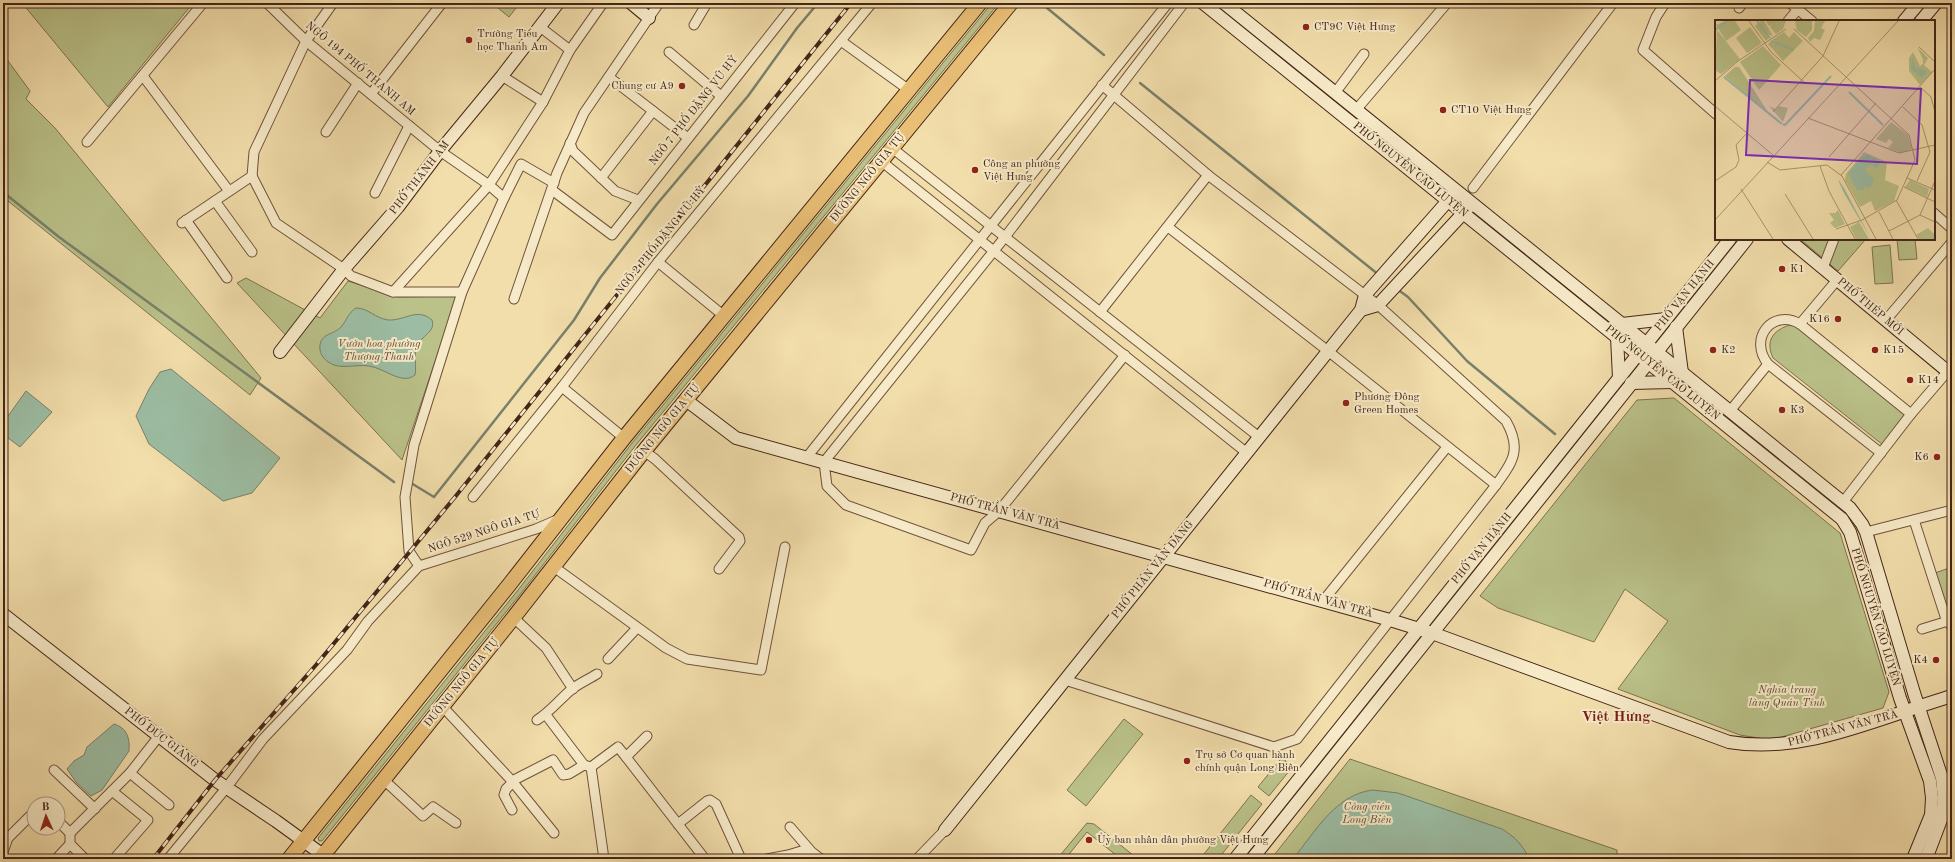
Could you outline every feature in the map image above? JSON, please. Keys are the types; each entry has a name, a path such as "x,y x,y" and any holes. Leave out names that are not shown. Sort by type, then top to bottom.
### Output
{"main road":[{"path":"289,859 624,438 980,3"},
{"name":"ĐƯỜNG NGÔ GIA TỰ","path":"322,857 514,618 644,451 1011,3"}],"street":[{"path":"87,142 203,3"},
{"name":"NGÕ 194 PHỐ THANH AM","path":"267,3 306,41 409,126 440,151 489,184 504,198"},
{"path":"333,3 306,41 254,152 252,176 276,223 344,269 351,276 393,292 462,292"},
{"path":"371,94 442,3"},
{"name":"PHỐ THANH AM","path":"280,352 344,269 398,207 440,151 502,76 558,3"},
{"path":"393,292 489,184 544,102 570,50 603,3"},
{"path":"631,3 649,18"},
{"path":"514,299 553,187 570,143 584,113 659,3"},
{"path":"694,25 707,3"},
{"name":"NGÕ 7 PHỐ ĐẶNG VŨ HỶ","path":"553,187 612,235 638,200 795,3"},
{"name":"NGÕ 2 PHỐ ĐẶNG VŨ HỶ","path":"473,497 562,387 658,262 872,3"},
{"path":"807,457 1168,3"},
{"path":"1125,355 999,511 985,523 971,550 846,504 827,486 824,462 1005,237 1184,3"},
{"name":"PHỐ NGUYỄN CAO LUYỆN","path":"1203,3 1842,519 1850,532 1905,712 1931,790 1931,815 1913,859"},
{"name":"PHỐ NGUYỄN CAO LUYỆN","path":"1224,3 1843,502 1857,516 1866,532 1944,788 1942,817 1926,859"},
{"path":"1356,110 1447,3"},
{"path":"1361,310 1378,305 1472,203 1473,188 1613,3"},
{"path":"1665,3 1656,17 1642,50 1715,113"},
{"path":"1905,20 1919,3"},
{"path":"1922,20 1936,3"},
{"path":"1788,20 1794,6 1811,20"},
{"path":"540,27 570,50"},
{"path":"841,41 909,90"},
{"path":"669,52 721,96"},
{"path":"1335,93 1364,54"},
{"path":"142,76 229,191"},
{"path":"502,76 544,102"},
{"path":"609,77 688,138"},
{"path":"326,132 358,83"},
{"path":"1065,680 1274,747 1297,739 1496,485 1508,468 1516,451 1514,434 1506,421 1378,305 1208,175 1102,85"},
{"path":"601,178 653,111"},
{"path":"375,193 409,126"},
{"path":"570,143 573,151 615,191 638,200"},
{"path":"892,148 1259,437"},
{"path":"882,161 1247,453"},
{"name":"NGÕ 529 NGÔ GIA TỰ","path":"553,187 521,164 504,198 462,292 414,445 405,497 409,551 419,566 536,529 561,518"},
{"path":"1100,312 1208,175"},
{"path":"227,278 184,222 252,176"},
{"path":"1457,191 1473,188"},
{"name":"PHỐ PHAN VĂN ĐÁNG","path":"945,830 1361,310 1365,295 1457,191"},
{"path":"938,206 948,192"},
{"path":"215,201 252,252"},
{"path":"1935,214 1952,229"},
{"path":"1168,226 1496,485"},
{"name":"PHỐ VẠN HẠNH","path":"1235,859 1729,240"},
{"name":"PHỐ VẠN HẠNH","path":"1252,859 1746,240"},
{"name":"PHỐ THÉP MỚI","path":"1789,240 1950,373"},
{"path":"1823,268 1834,240"},
{"path":"1886,320 1952,242"},
{"path":"658,262 724,316"},
{"path":"1800,324 1837,280"},
{"path":"1622,324 1666,319"},
{"path":"1881,453 1768,364 1763,357 1760,348 1761,339 1770,324 1781,319 1792,320 1800,324 1911,414"},
{"path":"1676,327 1682,373"},
{"path":"1617,338 1619,378"},
{"path":"1730,411 1768,364"},
{"path":"1843,502 1911,414 1950,373"},
{"path":"1632,383 1672,382"},
{"path":"562,387 624,438"},
{"name":"PHỐ TRẦN VĂN TRÀ","path":"686,400 736,438 1390,620 1432,633 1729,742 1747,745 1786,745 1905,712 1952,696"},
{"path":"1323,601 1447,447"},
{"path":"644,451 655,458 740,539 720,569"},
{"path":"1866,532 1952,510"},
{"path":"1914,520 1933,583 1950,624 1922,629"},
{"path":"554,567 637,628 666,648 687,659 761,670 785,547"},
{"path":"168,859 227,787 263,739 347,650 368,621 419,566"},
{"name":"PHỐ ĐỨC GIANG","path":"3,614 159,736 227,787 304,841 322,857"},
{"path":"514,618 546,648 573,689"},
{"path":"608,659 637,628"},
{"path":"537,720 546,715 550,709 573,689 597,674"},
{"path":"443,707 512,782 554,833"},
{"path":"546,715 588,766 604,859"},
{"path":"70,833 130,773 159,736"},
{"path":"626,757 646,736"},
{"path":"512,810 504,795 506,789 512,782 553,760 563,775 569,774 588,766 618,747 705,859"},
{"path":"54,770 95,809"},
{"path":"130,773 169,805"},
{"path":"384,780 423,816 433,807 456,823"},
{"path":"112,791 148,820 114,859"},
{"path":"678,824 707,801 714,801 741,859"},
{"path":"3,852 8,838 26,820"},
{"path":"790,827 810,850 821,859"},
{"path":"56,859 70,844 70,833 66,829"},
{"path":"917,859 945,830"},
{"path":"70,844 85,859"},
{"path":"768,859 788,855 804,849 810,850"}],"green space":[{"path":"22,3 193,3 108,107"},
{"path":"492,3 520,3 509,17"},
{"path":"992,3 999,3 636,445 522,592 322,841 319,841 318,838 518,590 632,443"},
{"path":"3,54 30,91 26,99 55,128 261,378 250,395 3,197"},
{"path":"1801,240 1865,240 1838,271"},
{"path":"1897,240 1915,240 1917,259 1899,260"},
{"path":"1890,245 1893,283 1875,284 1872,247"},
{"name":"Vườn hoa phường Thượng Thanh","path":"246,278 320,318 348,281 397,297 457,296 402,460 237,283"},
{"path":"1790,325 1799,327 1905,414 1883,445 1773,358 1770,346 1772,337 1779,330"},
{"name":"Nghĩa trang làng Quán Tỉnh","path":"1674,398 1840,533 1889,692 1883,708 1771,740 1740,735 1618,689 1668,621 1625,589 1594,642 1498,608 1480,596 1637,400"},
{"path":"1952,567 1952,622 1935,573"},
{"path":"1124,719 1143,734 1086,806 1067,790"},
{"path":"1283,756 1290,770 1269,796 1258,787"},
{"name":"Công viên Long Biên","path":"1350,759 1617,850 1617,859 1271,859"},
{"path":"1251,795 1262,804 1218,859 1200,859"},
{"path":"1087,823 1094,824 1138,859 1121,859 1087,832 1066,858 1064,857 1062,859 1057,859"}],"shaded area":[{"path":"356,308 360,308 388,320 421,315 432,320 432,328 419,343 416,349 415,375 410,378 400,378 373,367 338,366 331,364 325,359 320,350 321,340 327,335 338,330 349,314"},
{"path":"171,369 280,458 252,493 223,501 149,444 136,416 149,389 160,372"},
{"path":"26,391 52,412 20,447 3,434 3,423"},
{"path":"114,724 122,728 127,734 129,751 102,790 91,796 76,782 67,769 74,761 84,755 87,747"},
{"path":"1373,790 1398,793 1502,829 1518,842 1529,859 1293,859 1318,826 1337,806 1360,793"}],"waterway":[{"path":"411,483 434,497 574,320 600,278 657,204 748,96 797,28 818,3"},
{"path":"1041,3 1104,55"},
{"path":"1140,83 1379,275"},
{"path":"3,192 59,237 394,482"},
{"path":"1397,289 1408,297 1467,361 1555,434"}],"railway":[{"path":"153,859 215,780 316,665 455,497 851,3"}],"place":[{"name":"CT9C Việt Hưng","path":"1306,27"},
{"name":"Trường Tiểu học Thanh Am","path":"469,40"},
{"name":"Chung cư A9","path":"682,86"},
{"name":"CT10 Việt Hưng","path":"1443,110"},
{"name":"Công an phường Việt Hưng","path":"975,170"},
{"name":"K1","path":"1782,269"},
{"name":"K16","path":"1838,319"},
{"name":"K2","path":"1713,350"},
{"name":"K15","path":"1875,350"},
{"name":"K14","path":"1910,380"},
{"name":"Phương Đông Green Homes","path":"1346,403"},
{"name":"K3","path":"1782,410"},
{"name":"K6","path":"1937,457"},
{"name":"K4","path":"1936,660"},
{"name":"Trụ sở Cơ quan hành chính quận Long Biên","path":"1187,761"},
{"name":"Ủy ban nhân dân phường Việt Hưng","path":"1089,840"}],"district":[{"name":"Việt Hưng","path":"1616,717"}]}
